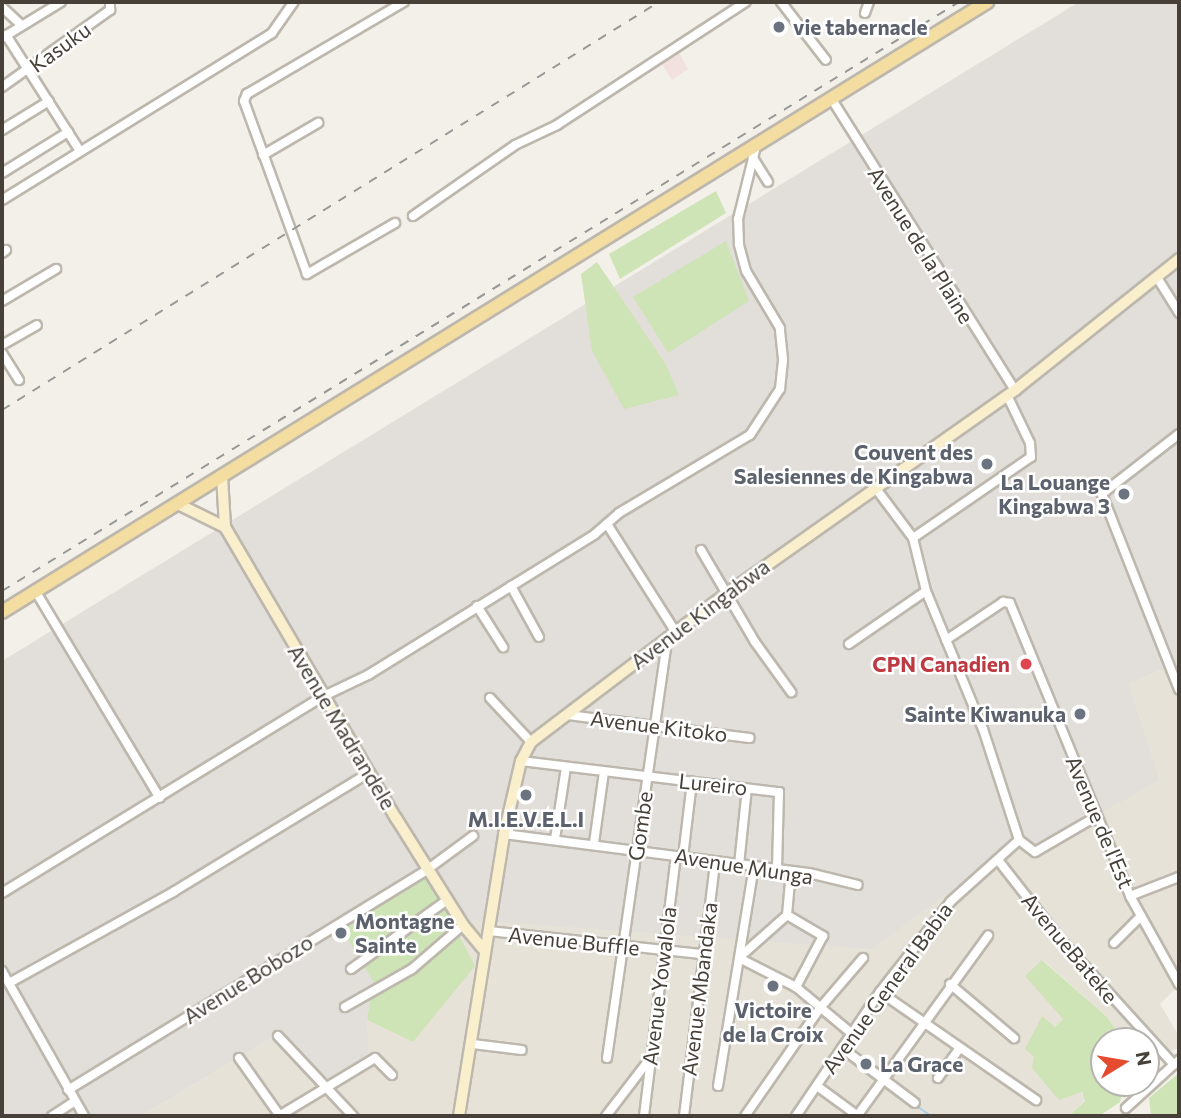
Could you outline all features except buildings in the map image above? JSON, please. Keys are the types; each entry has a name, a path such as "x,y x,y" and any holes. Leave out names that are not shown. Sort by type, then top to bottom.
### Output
{"main road":[{"path":"2,612 755,152 831,98 987,2"}],"street":[{"path":"61,2 4,36 30,69 80,150"},
{"name":"Kasuku","path":"2,87 110,10 110,2"},
{"path":"2,200 272,33 294,2"},
{"path":"395,223 307,274 245,108 247,94 404,2"},
{"path":"414,216 515,145 556,125 746,2"},
{"path":"780,2 825,60"},
{"path":"866,13 869,2"},
{"path":"2,7 21,25"},
{"name":"Avenue de la Plaine","path":"831,98 1011,393 1032,451 1020,467 990,484 913,538"},
{"path":"2,130 49,101"},
{"path":"263,155 318,123"},
{"path":"2,173 68,132"},
{"path":"755,152 768,182"},
{"path":"2,893 324,696 368,675 750,435 780,388 780,328 746,271 739,244 738,219 755,152"},
{"name":"Avenue Kingabwa","path":"463,1114 483,949 489,931 504,834 521,761 531,742 671,634 874,486 1011,393 1158,279 1179,259"},
{"path":"2,302 57,269"},
{"path":"1158,279 1179,313"},
{"path":"2,345 37,325"},
{"path":"2,353 19,380"},
{"path":"1179,434 1102,494 1179,690"},
{"path":"180,505 225,527 222,476"},
{"path":"874,486 913,538 926,591 983,729 1019,840 1035,852 1097,816"},
{"path":"607,524 671,634"},
{"name":"Avenue Madrandele","path":"225,527 369,773 463,925 483,949"},
{"path":"701,550 726,594 792,692"},
{"path":"511,586 539,636"},
{"path":"849,644 926,591"},
{"path":"36,592 160,798"},
{"name":"Avenue de l'Est","path":"946,640 1003,602 1010,603 1130,896 1179,984"},
{"path":"477,606 503,647"},
{"name":"Gombe","path":"607,1058 647,777 671,634"},
{"path":"1170,667 1179,662"},
{"path":"490,698 531,742"},
{"name":"Avenue Kitoko","path":"568,715 750,738"},
{"name":"Lureiro","path":"521,761 779,792 777,870"},
{"path":"555,839 566,767"},
{"path":"594,843 604,772"},
{"path":"9,983 173,892 369,773"},
{"name":"Avenue Yowalola","path":"644,1116 664,951 692,782"},
{"path":"739,865 747,788"},
{"name":"Avenue Munga","path":"504,834 594,843 791,871 858,885"},
{"name":"Avenue Bobozo","path":"68,1090 428,869 473,836"},
{"name":"Avenue General Babia","path":"796,1116 880,992 951,901 1019,840"},
{"name":"AvenueBateke","path":"998,860 1059,939 1177,1063"},
{"name":"Avenue Mbandaka","path":"684,1116 701,954 715,862"},
{"path":"718,1086 754,867"},
{"path":"741,957 787,915 791,871"},
{"path":"1130,896 1179,877"},
{"path":"351,969 447,900"},
{"path":"787,915 823,936 796,987"},
{"path":"1114,943 1141,916"},
{"path":"345,1007 412,969 463,925 489,931"},
{"name":"Avenue Buffle","path":"489,931 701,954"},
{"path":"817,1086 858,1116 950,984 988,936"},
{"path":"741,957 796,987 851,1033"},
{"path":"745,1116 820,1008 863,958"},
{"path":"2,971 84,1116"},
{"path":"950,984 1014,1038"},
{"path":"880,992 1036,1100"},
{"path":"278,1036 353,1116"},
{"path":"473,1044 523,1050"},
{"path":"842,1048 915,1103"},
{"path":"937,1078 960,1048"},
{"path":"239,1058 279,1116 375,1058 392,1075"},
{"path":"606,1116 649,1060"},
{"path":"1126,1108 1177,1063"},
{"path":"52,1116 75,1101"}],"shaded area":[{"path":"1079,2 1179,2 1179,662 1129,684 1160,780 1038,848 1022,838 872,949 455,919 373,981 367,1020 369,1056 327,1086 280,1033 141,1116 2,1116 2,661"},
{"path":"677,49 688,69 672,80 660,61"},
{"path":"1179,662 1179,993 1175,989 1160,1004 1179,1036 1179,1048 1160,1054 1160,1027 1114,1027 1107,1017 1043,960 1026,976 1064,1018 1055,1027 1043,1017 1085,1100 1069,1116 141,1116 280,1033 368,1056 367,1020 413,1042 455,919 1023,838 1106,809 1160,780 1129,684"}],"green space":[{"path":"716,191 726,213 620,279 609,254"},
{"path":"726,241 749,301 668,353 633,297"},
{"path":"597,262 665,363 679,395 624,409 592,351 581,274"},
{"path":"428,875 475,966 413,1042 367,1020 373,981 341,928"},
{"path":"1042,960 1107,1017 1114,1027 1090,1027 1090,1097 1121,1097 1120,1102 1099,1116 1069,1116 1085,1101 1082,1092 1059,1100 1032,1068 1034,1057 1025,1049 1042,1016 1055,1027 1063,1019 1025,976"},
{"path":"1179,1073 1179,1116 1151,1116 1149,1098 1160,1097 1160,1089"}],"waterway":[{"path":"894,1093 912,1105"},
{"path":"918,1107 931,1116"}],"railway":[{"path":"2,410 659,2"},
{"path":"2,591 959,2"}],"place":[{"name":"vie tabernacle","path":"779,27"},
{"name":"Couvent des Salesiennes de Kingabwa","path":"987,464"},
{"name":"La Louange Kingabwa 3","path":"1124,494"},
{"name":"CPN Canadien","path":"1026,664"},
{"name":"Sainte Kiwanuka","path":"1080,714"},
{"name":"M.I.E.V.E.L.I","path":"526,795"},
{"name":"Montagne Sainte","path":"341,933"},
{"name":"Victoire de la Croix","path":"773,986"},
{"name":"La Grace","path":"866,1064"}]}
